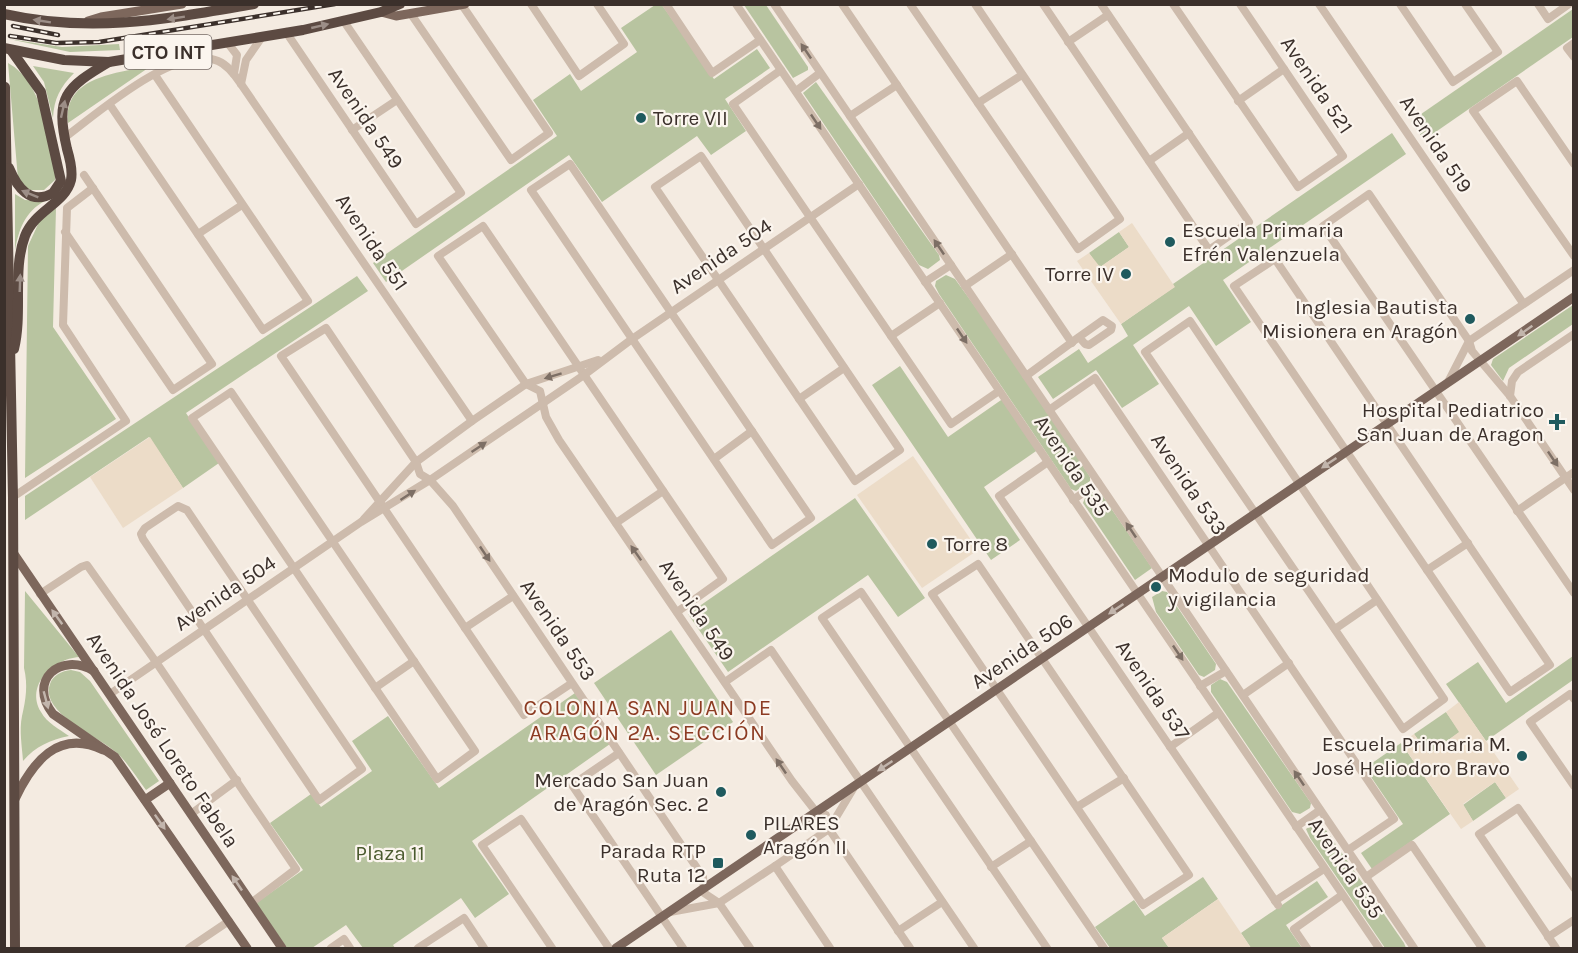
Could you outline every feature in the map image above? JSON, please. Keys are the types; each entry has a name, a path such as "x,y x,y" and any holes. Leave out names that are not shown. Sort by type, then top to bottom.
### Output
{"highway":[{"name":"CTO INT","path":"6,14 77,25 142,23 254,4"},
{"name":"CTO INT","path":"8,49 70,61 110,62 286,32 381,12 400,4"},
{"path":"6,161 19,188 30,196 48,195 57,189 62,181 41,92 36,82 8,49"},
{"path":"10,362 17,337 24,240 33,221 62,196 70,181 71,166 61,121 63,106 76,84 110,62"},
{"path":"4,77 13,497 15,947"}],"main road":[{"name":"CTO INT","path":"77,25 138,8 182,4"},
{"name":"CTO INT","path":"381,12 396,16 463,5"},
{"name":"Avenida 506","path":"616,948 1574,297"},
{"name":"Avenida José Loreto Fabela","path":"13,553 282,948"},
{"path":"96,672 84,665 62,665 47,678 44,697 53,714 115,757 247,948"},
{"path":"13,804 27,774 50,751 66,745 82,744 115,757"},
{"path":"145,800 170,783"}],"street":[{"path":"531,4 579,76 624,44 597,4"},
{"path":"666,4 712,73 760,40"},
{"name":"Avenida 535","path":"736,4 1379,948"},
{"name":"Avenida 535","path":"774,4 1414,948"},
{"path":"842,4 1072,343"},
{"path":"910,4 1078,249 1120,219 975,4"},
{"path":"1043,4 1209,250 1249,222 1101,4"},
{"path":"1173,4 1238,101 1284,69"},
{"name":"Avenida 521","path":"1238,101 1298,188 1343,156 1240,4"},
{"name":"Avenida 519","path":"1319,4 1523,303"},
{"path":"1400,4 1454,82 1498,52 1465,4"},
{"path":"1538,4 1548,19 1569,4"},
{"path":"411,14 511,160 549,133 463,5"},
{"path":"1068,42 1108,15"},
{"path":"344,20 398,100 352,130"},
{"name":"Avenida 549","path":"286,32 417,224 461,193 398,100"},
{"path":"241,84 246,60 263,35"},
{"name":"Avenida 551","path":"227,42 237,55 234,74 472,421"},
{"path":"1570,45 1574,57"},
{"path":"68,135 155,75 175,64 206,58 222,63 234,74"},
{"path":"781,70 733,104 951,424 999,391"},
{"path":"796,92 820,73"},
{"path":"110,105 263,330 308,301 155,75"},
{"path":"978,103 1022,75"},
{"path":"1574,164 1517,81 1473,111 1574,256"},
{"path":"850,116 897,85"},
{"path":"1149,161 1189,133"},
{"path":"701,156 900,450 855,481 718,280 655,187 701,156"},
{"path":"570,164 811,518 772,544 632,339 531,190 570,164"},
{"path":"65,232 173,390 212,364 84,175"},
{"name":"Avenida 504","path":"110,694 361,522 385,510 584,375 632,339 858,184"},
{"path":"13,497 126,421 63,325 65,232 68,206 93,188"},
{"path":"1574,490 1510,396 1472,351 1469,341 1369,194 1323,226 1574,593"},
{"path":"198,234 242,205"},
{"path":"543,402 540,391 526,384 438,256 483,226 723,579 677,612"},
{"path":"965,286 1012,254"},
{"path":"1275,259 1387,424 1550,665 1510,692 1234,286 1275,259"},
{"path":"926,282 951,265"},
{"name":"Avenida 506","path":"1448,383 1469,341 1574,270"},
{"path":"891,336 940,303"},
{"path":"1190,321 1299,484 1444,699 1403,729 1145,352 1190,321"},
{"path":"416,462 326,328 281,357 524,715 572,683"},
{"path":"1510,396 1512,381 1518,372 1574,334"},
{"path":"1026,376 1079,337"},
{"name":"Avenida 504","path":"361,522 416,462 526,384 605,358"},
{"path":"800,399 844,368"},
{"name":"Avenida 533","path":"1049,410 1095,378 1289,663 1394,819 1348,850"},
{"path":"231,392 475,751 437,779 294,568 192,418 231,392"},
{"name":"Avenida 549","path":"543,402 547,420 792,781 817,813 826,815 829,829"},
{"path":"714,459 752,431"},
{"name":"Avenida 553","path":"416,462 420,474 430,480 453,506 702,877 703,890 707,897 719,903 750,948"},
{"name":"Avenida 537","path":"1048,462 999,496 1276,903 1324,869"},
{"path":"1516,511 1574,471"},
{"path":"1073,500 1098,482"},
{"path":"616,523 663,491"},
{"path":"182,506 249,599 362,769 319,800 203,629 141,534 145,528 175,507 182,506"},
{"path":"1427,570 1468,543"},
{"path":"978,564 1042,659 1189,875 1143,905 932,594 978,564"},
{"path":"40,594 87,565 237,780 296,869 251,903"},
{"path":"1047,948 822,618 861,592 1104,948"},
{"path":"465,628 513,596"},
{"path":"1335,629 1377,600"},
{"path":"724,682 771,650 974,948"},
{"path":"375,688 414,661"},
{"path":"1243,695 1289,663"},
{"path":"1200,686 1226,671"},
{"path":"1572,696 1530,722 1574,786"},
{"path":"1170,747 1218,713"},
{"path":"619,753 572,785 666,915 683,948"},
{"path":"1077,807 1124,778"},
{"path":"190,814 237,780"},
{"path":"666,915 719,903 775,866 829,829 853,789"},
{"path":"1556,948 1479,834 1518,808 1574,888"},
{"path":"1296,827 1320,810"},
{"path":"552,948 482,845 521,819 609,948"},
{"path":"829,829 910,948"},
{"path":"992,867 1031,841"},
{"path":"1366,877 1412,845 1482,948"},
{"path":"775,866 830,948"},
{"path":"1307,948 1294,929 1342,894"},
{"path":"898,931 942,902"},
{"path":"417,948 464,918 484,948"},
{"path":"1548,938 1574,920"},
{"path":"189,948 229,921"},
{"path":"331,948 344,939 350,948"}],"green space":[{"path":"655,5 662,5 714,79 757,49 770,68 725,99 746,131 711,155 697,136 602,202 569,155 386,282 373,263 557,136 533,100 570,74 581,91 637,52 621,28"},
{"path":"744,5 766,5 808,70 793,78"},
{"path":"1573,9 1573,37 1424,140 1411,121"},
{"path":"9,39 62,47 119,44 120,50 70,52"},
{"path":"8,63 29,83 42,111 55,171 55,180 44,190 28,190 18,179"},
{"path":"33,66 74,73 59,94 53,118 44,82"},
{"path":"151,66 68,123 69,107 74,95 83,86 109,75"},
{"path":"816,82 939,255 940,260 928,269 919,265 803,93"},
{"path":"1392,133 1406,154 1223,280 1251,322 1216,346 1189,306 1133,345 1159,384 1122,408 1096,370 1053,399 1038,377 1079,349 1088,363 1128,336 1121,324 1174,287 1173,284"},
{"path":"15,194 25,200 45,201 32,210 24,222 15,251"},
{"path":"56,208 53,327 116,419 25,478 28,246 40,220"},
{"path":"1119,232 1129,247 1099,268 1089,253"},
{"path":"946,275 955,279 1029,381 1090,477 1090,481 1076,491 1071,489 939,294 935,286 936,281"},
{"path":"357,276 368,291 186,413 219,463 183,488 149,437 25,520 25,496"},
{"path":"1573,305 1573,324 1509,368 1503,381 1491,365 1493,359"},
{"path":"900,366 948,437 1004,398 1039,449 984,487 1020,540 991,560 872,385"},
{"path":"1093,492 1102,495 1152,568 1135,580 1083,503 1085,498"},
{"path":"855,498 925,598 898,617 868,575 728,672 688,614"},
{"path":"25,591 79,657 51,668 39,683 37,692 37,702 46,719 69,736 44,744 23,761 21,727 26,692"},
{"path":"1162,591 1167,592 1216,664 1215,670 1204,677 1199,675 1156,612 1152,597"},
{"path":"671,630 733,722 656,775 594,683"},
{"path":"1573,656 1573,680 1486,741 1446,684 1478,662 1506,703"},
{"path":"71,670 80,672 90,681 159,781 146,790 117,753 73,723 53,705 49,695 51,681 58,674"},
{"path":"1220,679 1227,682 1311,803 1310,808 1300,814 1292,812 1211,692 1211,685"},
{"name":"Plaza 11","path":"575,693 610,744 472,841 509,894 475,918 461,898 393,945 395,948 363,948 346,925 312,948 287,948 256,903 303,870 270,823 311,794 321,807 372,771 352,741 388,716 439,788"},
{"path":"1446,712 1460,732 1428,754 1414,734"},
{"path":"1401,743 1450,814 1372,869 1361,853 1403,824 1365,768"},
{"path":"1495,782 1506,798 1473,821 1463,805"},
{"path":"1319,820 1406,948 1385,948 1310,838 1306,829"},
{"path":"1203,877 1218,899 1162,938 1169,948 1110,948 1095,927 1134,900 1145,916"},
{"path":"1317,881 1328,897 1286,925 1302,948 1251,948 1241,933"}],"shaded area":[{"path":"1132,223 1175,287 1121,324 1077,261 1089,253 1100,267 1129,247 1119,232"},
{"path":"150,437 183,488 123,528 90,477"},
{"path":"913,456 978,550 922,588 857,495"},
{"path":"1459,702 1519,789 1506,798 1495,782 1463,804 1473,821 1461,829 1401,743 1414,734 1429,754 1459,732 1446,712"},
{"path":"1218,899 1251,948 1169,948 1162,938"}],"railway":[{"path":"10,36 56,43 99,42 335,4"},
{"path":"13,26 58,35"}],"place":[{"name":"Torre VII","path":"641,118"},
{"name":"Escuela Primaria Efrén Valenzuela","path":"1170,242"},
{"name":"Torre IV","path":"1126,274"},
{"name":"Inglesia Bautista Misionera en Aragón","path":"1470,319"},
{"name":"Hospital Pediatrico San Juan de Aragon","path":"1557,422"},
{"name":"Torre 8","path":"932,544"},
{"name":"Modulo de seguridad y vigilancia","path":"1156,587"},
{"name":"Escuela Primaria M. José Heliodoro Bravo","path":"1522,756"},
{"name":"Mercado San Juan de Aragón Sec. 2","path":"721,792"},
{"name":"PILARES Aragón II","path":"751,835"},
{"name":"Parada RTP Ruta 12","path":"718,863"}],"district":[{"name":"COLONIA SAN JUAN DE ARAGÓN 2A. SECCIÓN","path":"648,720"}]}
